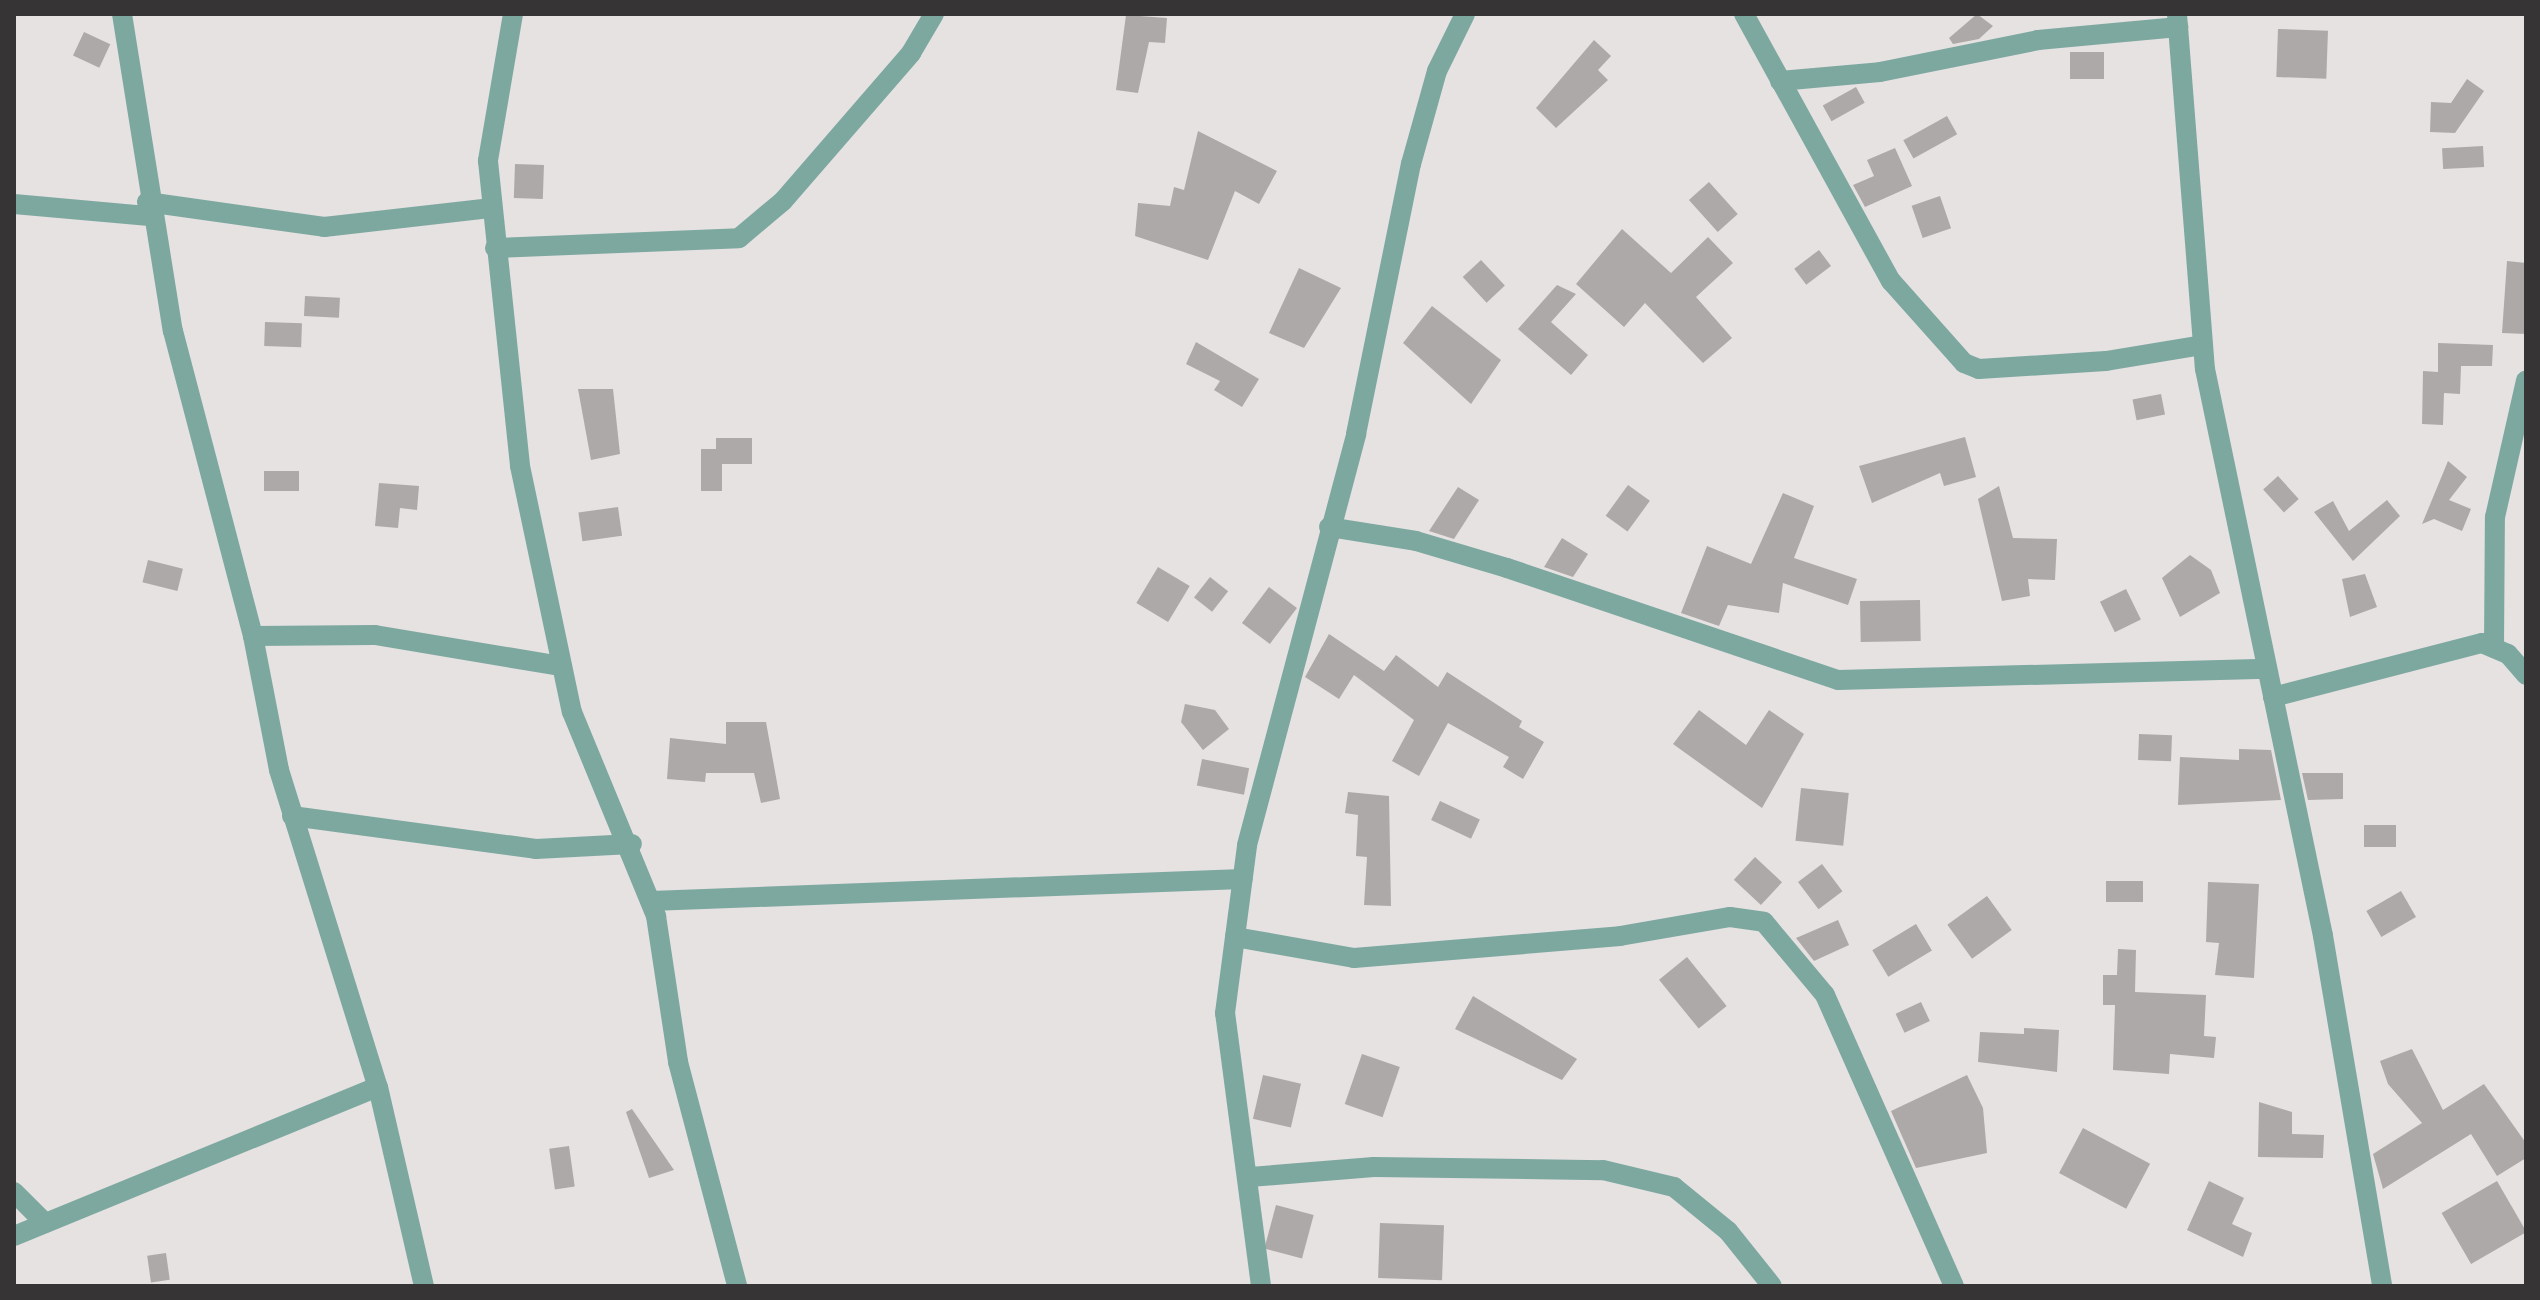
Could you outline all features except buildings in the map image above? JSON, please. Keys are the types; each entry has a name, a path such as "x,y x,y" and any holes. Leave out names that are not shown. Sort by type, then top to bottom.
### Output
{"street":[{"path":"122,14 148,209 253,636 292,816 378,1087 424,1286"},
{"path":"513,14 488,161 520,466 572,712 632,844 651,901 678,1062 737,1286"},
{"path":"495,248 739,238 783,201 817,153 911,53 934,14"},
{"path":"1261,1286 1250,1177 1225,1013 1243,879 1329,527 1356,434 1411,164 1437,71 1465,14"},
{"path":"1744,14 1891,281 1964,363 1979,369 2106,361 2203,345"},
{"path":"1780,81 1880,72 2038,40 2178,21 2203,345 2229,510 2273,697 2382,1286"},
{"path":"14,204 148,209 324,227 492,208"},
{"path":"2494,648 2495,517 2526,380"},
{"path":"1329,527 1462,554 1838,680 2267,669"},
{"path":"253,636 375,635 561,666"},
{"path":"2273,697 2482,643 2494,648 2526,675"},
{"path":"292,816 536,849 632,844"},
{"path":"651,901 1243,879"},
{"path":"1235,937 1354,958 1620,936 1730,917 1764,922 1825,995 1954,1286"},
{"path":"14,1236 378,1087"},
{"path":"1250,1177 1374,1167 1603,1170 1674,1187 1728,1231 1772,1286"},
{"path":"14,1192 45,1223"}]}
